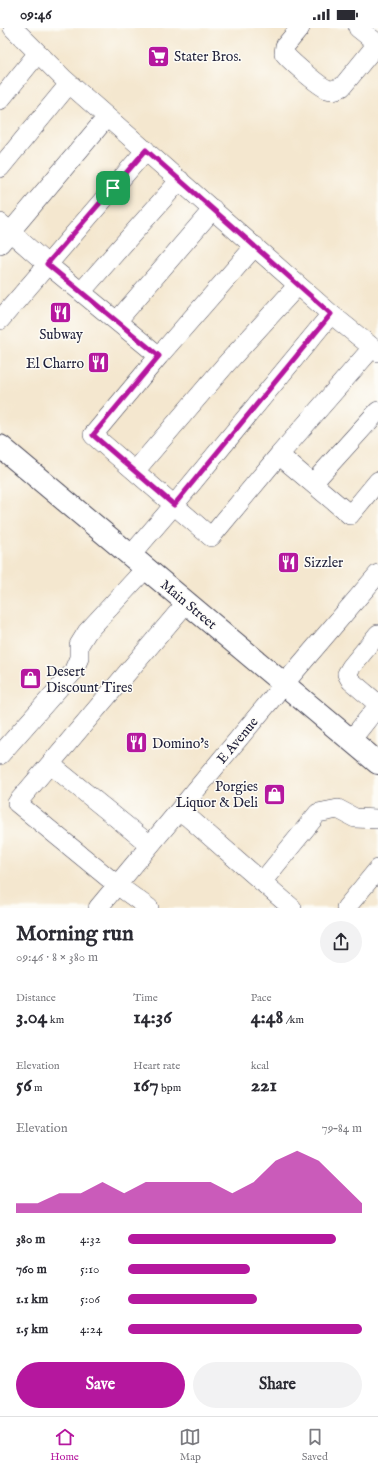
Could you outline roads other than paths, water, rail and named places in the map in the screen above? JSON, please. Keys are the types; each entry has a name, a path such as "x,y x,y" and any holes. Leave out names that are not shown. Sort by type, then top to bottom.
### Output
{"main road":[{"name":"Main Street","path":"0,446 378,763"}],"street":[{"path":"13,28 69,84 146,150 255,246 331,314 375,350 279,455 211,537 93,435 159,356 255,246"},
{"path":"300,28 285,46 284,53 288,60 326,89 334,91 342,87 378,44 358,28"},
{"path":"0,100 38,53"},
{"path":"0,168 69,84"},
{"path":"107,117 3,233 47,264 159,356"},
{"path":"0,320 146,150"},
{"path":"81,292 180,180"},
{"path":"117,321 213,209"},
{"path":"135,471 227,362 298,285"},
{"path":"0,755 73,672 79,658 79,645 138,561 174,505 331,314"},
{"path":"313,484 378,411"},
{"path":"279,455 350,515 378,481"},
{"name":"E Avenue","path":"98,908 284,684 376,581"},
{"path":"149,908 117,885 17,803 187,602"},
{"path":"351,740 378,705 350,681 347,674 350,667 378,634"},
{"path":"50,764 150,845"},
{"path":"262,882 318,813 338,808 355,818 378,819"},
{"path":"180,810 292,908"},
{"path":"346,908 378,869"}],"place":[{"name":"Stater Bros.","path":"158,56"},
{"name":"Subway","path":"61,312"},
{"name":"El Charro","path":"99,363"},
{"name":"Sizzler","path":"289,562"},
{"name":"Desert Discount Tires","path":"30,679"},
{"name":"Domino's","path":"136,743"},
{"name":"Porgies Liquor & Deli","path":"274,794"}]}
